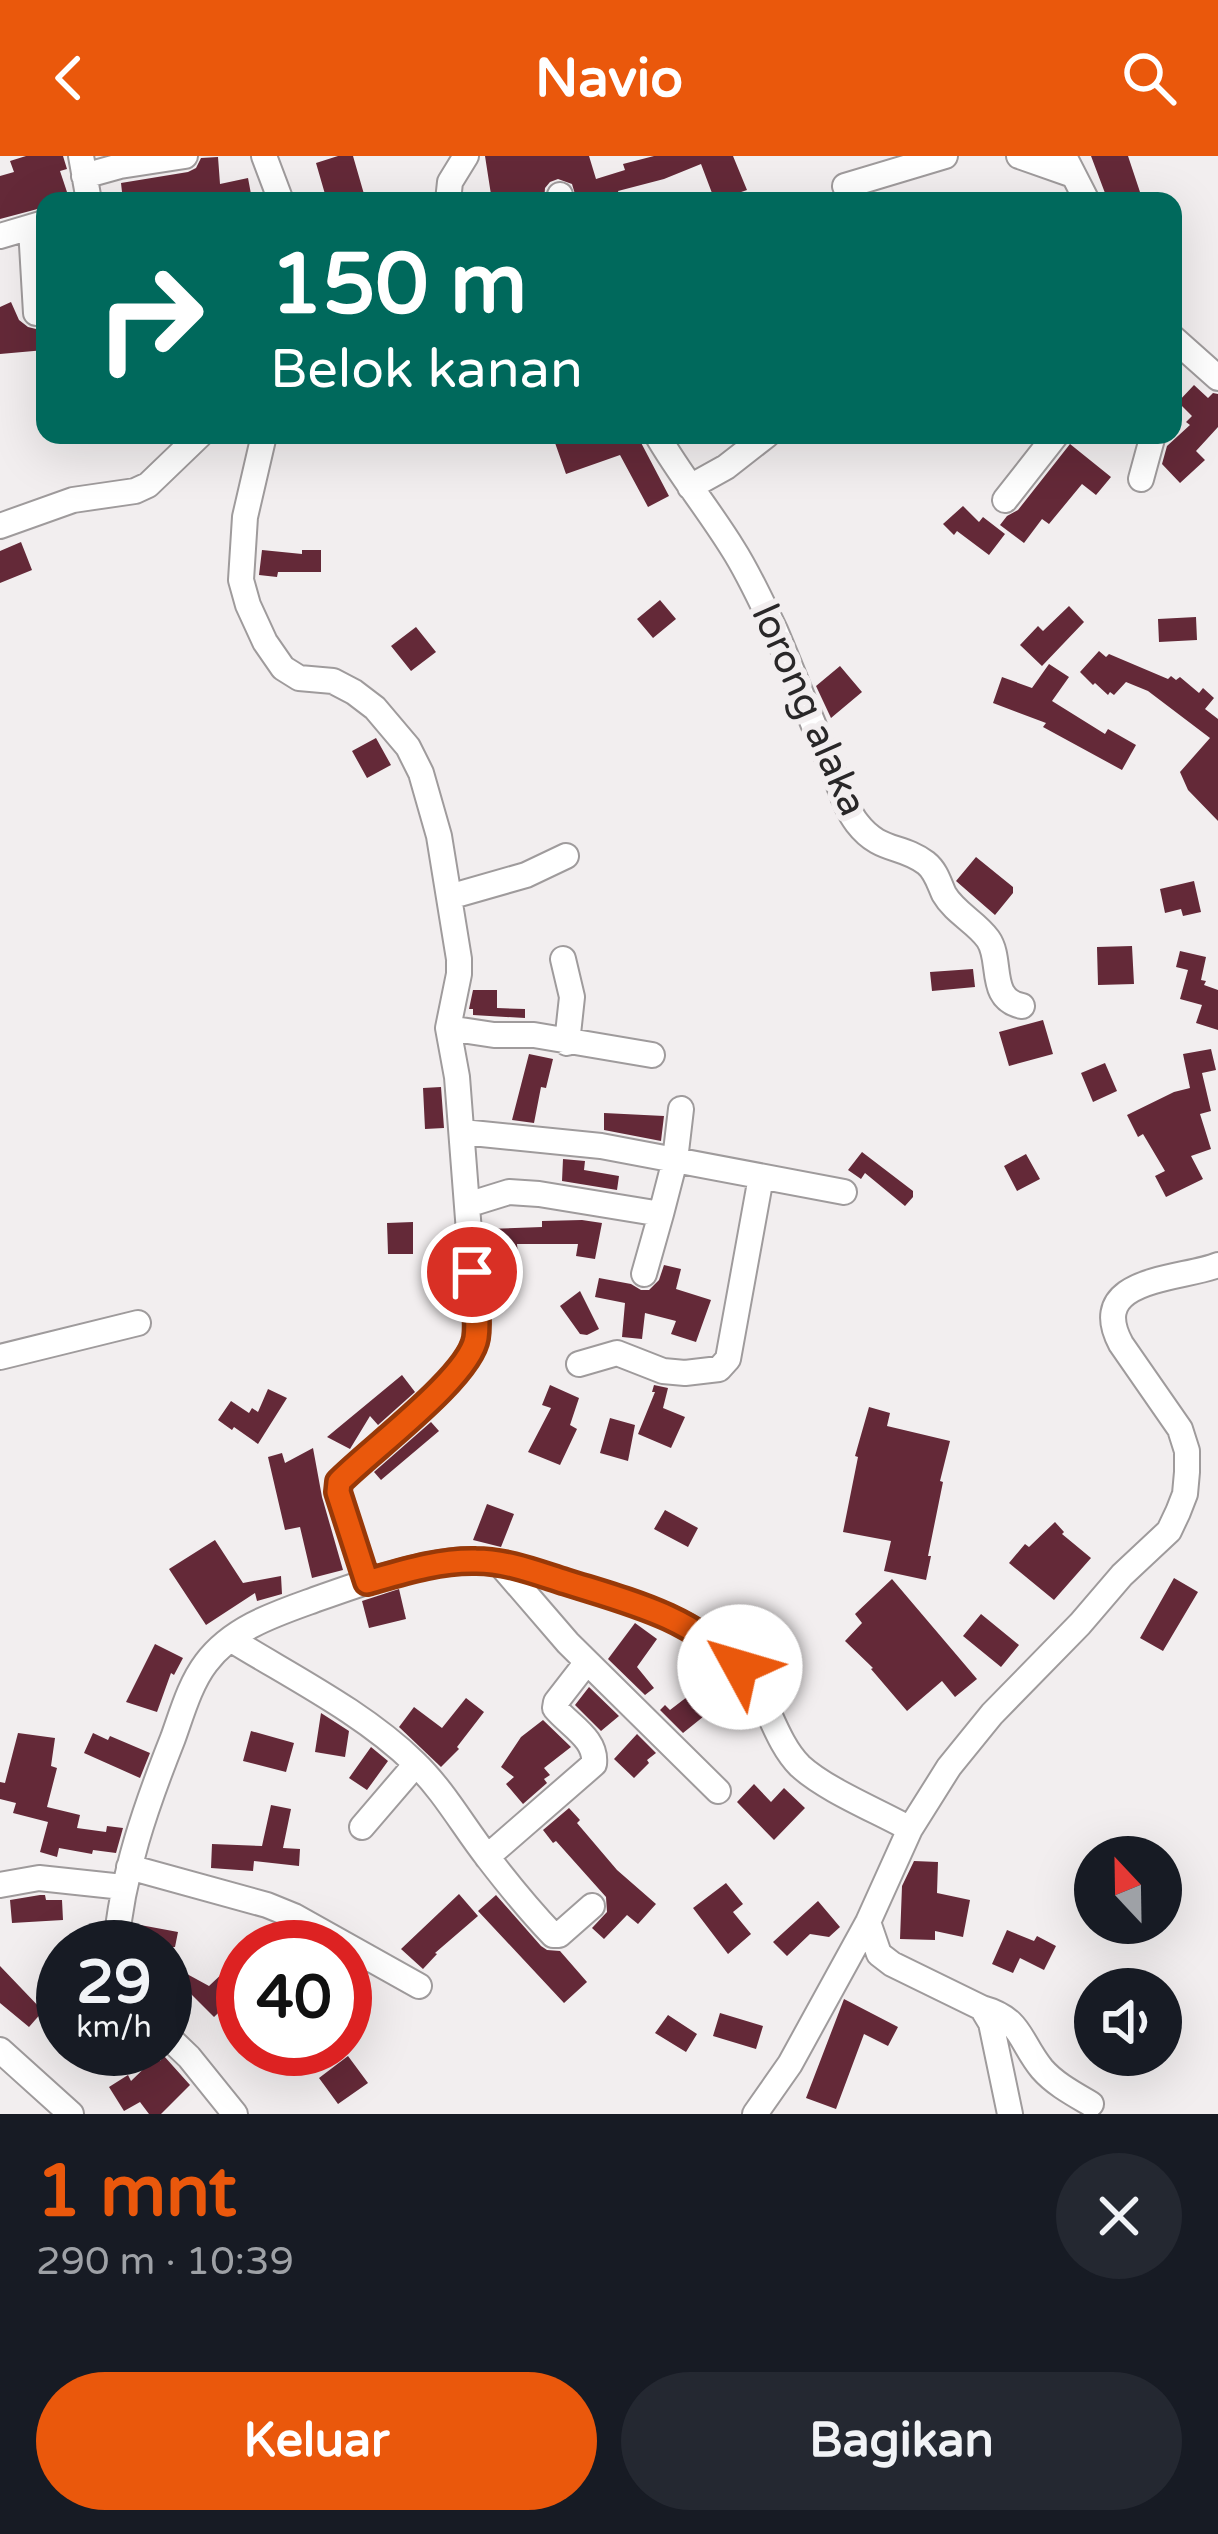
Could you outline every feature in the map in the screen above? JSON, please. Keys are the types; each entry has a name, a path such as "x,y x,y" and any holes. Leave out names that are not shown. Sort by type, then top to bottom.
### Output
{"street":[{"path":"85,178 120,166 185,156"},
{"path":"264,156 277,192"},
{"path":"449,192 466,156"},
{"path":"845,186 945,156"},
{"path":"1019,156 1069,166"},
{"path":"0,236 36,226"},
{"path":"1182,348 1218,378"},
{"path":"0,526 74,500 148,485 191,444"},
{"path":"262,444 245,517 241,580 248,605 284,668 299,678 333,681 354,692 375,707 408,747 440,836 459,974 448,1028 455,1057 477,1335 458,1372 339,1482 338,1492 367,1582"},
{"name":"lorong alaka","path":"664,444 752,584 854,819 878,844 925,862 934,871 946,897 995,949 994,971 1005,997 1022,1006"},
{"path":"690,487 755,444"},
{"path":"1005,500 1048,444"},
{"path":"1141,479 1151,444"},
{"path":"449,897 526,875 566,856"},
{"path":"562,959 572,997 567,1043"},
{"path":"448,1028 534,1035 652,1055"},
{"path":"644,1274 675,1160 681,1108"},
{"path":"462,1132 601,1146 844,1192"},
{"path":"579,1364 617,1353 663,1371 713,1371 725,1365 761,1177"},
{"path":"467,1205 508,1192 661,1214"},
{"path":"755,2114 781,2080 868,1922 910,1829 949,1767 992,1714 1169,1531 1185,1494 1187,1451 1180,1429 1120,1344 1112,1318 1126,1293 1144,1283 1218,1265"},
{"path":"0,1358 139,1323"},
{"path":"120,1920 126,1877 152,1793 206,1662 263,1618 367,1582 455,1562 499,1563 644,1606 683,1623 716,1643 740,1667 784,1746 800,1765 910,1829"},
{"path":"499,1563 587,1662 718,1791"},
{"path":"232,1640 332,1702 416,1764 553,1935 592,1906"},
{"path":"487,1857 594,1764 591,1744 555,1708 587,1662"},
{"path":"362,1827 416,1764"},
{"path":"0,1885 39,1878 126,1877 280,1910 419,1986"},
{"path":"868,1922 880,1954 892,1964 1006,2017 1043,2070 1090,2104"},
{"path":"982,2008 991,2023 1010,2114"},
{"path":"0,2050 71,2114"},
{"path":"192,2061 235,2114"}],"building":[{"path":"63,156 67,169 60,171 67,192 36,192 36,209 0,219 0,176 14,172 10,161"},
{"path":"353,156 363,192 324,192 316,163"},
{"path":"485,156 589,156 596,179 625,170 623,164 654,156 733,156 747,190 712,192 701,164 618,192 574,192 572,184 558,179 545,192 491,192"},
{"path":"1091,156 1128,156 1140,192 1105,192"},
{"path":"218,157 220,184 248,178 251,192 122,192 121,183 188,172 201,158"},
{"path":"11,302 19,320 36,329 36,351 0,354 0,307"},
{"path":"1194,385 1208,398 1218,394 1218,427 1196,451 1205,460 1180,483 1162,464 1167,446 1182,444 1182,432 1190,425 1186,422 1192,416 1182,406 1182,398"},
{"path":"555,444 642,444 669,496 648,507 620,455 566,474"},
{"path":"1070,444 1111,477 1096,495 1082,484 1049,524 1042,519 1024,543 1000,525 1018,510"},
{"path":"963,506 979,522 983,517 1005,534 989,555 943,524"},
{"path":"21,542 32,570 0,583 0,551"},
{"path":"262,550 302,554 302,550 321,550 321,572 259,575"},
{"path":"660,600 676,619 653,638 637,619"},
{"path":"1069,606 1084,622 1042,666 1020,645 1038,626 1043,631"},
{"path":"1196,617 1197,640 1159,642 1158,619"},
{"path":"416,627 436,652 411,671 391,646"},
{"path":"1099,651 1168,679 1180,677 1199,693 1203,688 1214,698 1205,709 1218,719 1218,821 1188,790 1180,772 1210,738 1148,691 1126,682 1108,695 1093,685 1080,672"},
{"path":"1049,664 1069,677 1052,701 1105,734 1108,729 1136,745 1122,770 1043,727 1046,723 993,703 1002,677 1032,688"},
{"path":"840,666 862,692 831,718 816,686"},
{"path":"376,738 391,765 367,778 352,751"},
{"path":"976,857 1013,887 995,915 956,881"},
{"path":"1194,881 1201,912 1165,913 1160,889"},
{"path":"1132,946 1134,984 1098,985 1097,947"},
{"path":"1180,951 1206,957 1201,980 1218,990 1218,1030 1196,1023 1202,1005 1180,999 1188,970 1176,967"},
{"path":"973,969 975,987 932,991 930,972"},
{"path":"473,990 497,990 497,1008 525,1009 525,1018 473,1015 469,1009"},
{"path":"1043,1020 1053,1054 1009,1066 999,1032"},
{"path":"1211,1049 1216,1070 1202,1073 1211,1111 1200,1114 1211,1149 1191,1156 1203,1179 1166,1197 1155,1176 1165,1171 1127,1115 1190,1088 1183,1054"},
{"path":"529,1054 553,1059 534,1123 512,1120"},
{"path":"1105,1063 1117,1091 1093,1102 1081,1073"},
{"path":"441,1087 444,1128 425,1129 423,1088"},
{"path":"604,1113 664,1116 661,1141 604,1130"},
{"path":"862,1152 913,1191 905,1206 865,1173 861,1179 848,1170"},
{"path":"1026,1154 1040,1179 1017,1191 1004,1166"},
{"path":"563,1159 585,1161 584,1170 619,1176 617,1190 562,1181"},
{"path":"582,1220 602,1223 595,1259 576,1256 578,1244 517,1244 518,1254 487,1255 486,1229"},
{"path":"413,1222 413,1254 388,1254 387,1223"},
{"path":"664,1265 681,1269 676,1289 711,1300 696,1342 671,1334 676,1321 645,1313 642,1339 622,1337 625,1303 595,1297 599,1278 649,1290"},
{"path":"580,1291 599,1329 587,1335 580,1334 560,1306"},
{"path":"402,1375 415,1392 378,1425 370,1416 350,1449 327,1437"},
{"path":"550,1385 579,1398 570,1425 577,1429 560,1465 528,1452 551,1408 542,1405"},
{"path":"654,1385 668,1388 663,1408 685,1417 671,1448 638,1434"},
{"path":"268,1389 287,1398 258,1444 218,1420 231,1401 249,1413 252,1408 258,1412"},
{"path":"869,1407 890,1413 887,1426 950,1441 926,1580 884,1571 891,1541 843,1532 855,1456"},
{"path":"610,1418 635,1425 628,1461 600,1453"},
{"path":"431,1422 439,1431 381,1480 374,1472"},
{"path":"313,1448 343,1570 312,1578 300,1527 285,1530 268,1457 282,1453 285,1463"},
{"path":"487,1504 514,1514 501,1547 473,1540"},
{"path":"665,1510 698,1528 688,1547 654,1529"},
{"path":"1055,1522 1091,1558 1054,1600 1009,1563"},
{"path":"215,1540 243,1583 281,1576 282,1594 257,1601 255,1593 206,1625 169,1569"},
{"path":"1174,1578 1198,1592 1163,1651 1140,1638"},
{"path":"892,1579 977,1679 955,1697 942,1681 907,1711 845,1641 862,1623 855,1614"},
{"path":"399,1589 406,1619 369,1628 362,1601"},
{"path":"981,1614 1019,1645 1001,1667 963,1636"},
{"path":"635,1623 657,1639 637,1667 654,1688 645,1695 608,1659"},
{"path":"155,1644 183,1658 171,1673 157,1712 126,1702"},
{"path":"709,1680 724,1700 683,1733 660,1710 665,1705 670,1710"},
{"path":"589,1687 619,1716 601,1731 575,1705"},
{"path":"466,1698 484,1712 441,1767 399,1727 414,1707 442,1728"},
{"path":"321,1713 349,1731 345,1757 315,1752"},
{"path":"543,1720 571,1747 544,1768 550,1775 544,1779 547,1783 523,1804 506,1784 514,1777 501,1767 521,1737"},
{"path":"251,1731 294,1743 286,1772 243,1761"},
{"path":"18,1733 55,1738 51,1766 57,1768 47,1807 80,1815 77,1828 106,1832 107,1826 123,1828 116,1853 59,1848 57,1857 40,1852 48,1822 13,1813 16,1803 0,1799 0,1782 5,1783"},
{"path":"93,1733 150,1753 140,1778 84,1753"},
{"path":"637,1734 656,1753 634,1778 614,1759"},
{"path":"371,1747 388,1761 367,1790 349,1778"},
{"path":"754,1784 771,1802 784,1788 805,1808 774,1840 737,1802"},
{"path":"271,1805 291,1809 283,1848 300,1849 299,1866 254,1861 253,1871 211,1868 212,1844 262,1846"},
{"path":"569,1808 617,1870 656,1904 638,1924 627,1915 604,1939 592,1928 607,1912 606,1897 543,1830"},
{"path":"914,1861 938,1862 937,1893 970,1900 963,1937 935,1931 935,1940 900,1939 902,1886"},
{"path":"726,1883 743,1904 733,1912 751,1934 728,1954 693,1908"},
{"path":"459,1894 478,1916 423,1969 401,1949"},
{"path":"45,1895 46,1900 62,1900 63,1920 12,1923 10,1900"},
{"path":"496,1895 541,1946 560,1951 587,1982 564,2003 478,1911"},
{"path":"818,1901 840,1927 829,1937 810,1934 787,1956 773,1942"},
{"path":"1007,1930 1034,1941 1037,1936 1056,1946 1044,1970 1020,1958 1013,1973 992,1964"},
{"path":"0,1966 36,2004 36,2019 29,2027 0,2003"},
{"path":"192,1977 209,1986 216,1979 214,2017 192,1995"},
{"path":"844,1999 898,2027 888,2046 864,2034 836,2109 806,2098"},
{"path":"720,2013 763,2026 756,2049 713,2036"},
{"path":"668,2015 697,2034 686,2052 655,2033"},
{"path":"126,2076 131,2081 136,2076 182,2076 190,2085 161,2114 149,2114 140,2102 124,2111 109,2087"},
{"path":"363,2076 368,2083 338,2104 319,2078"}],"route":[{"path":"472,1272 477,1335 467,1359 339,1482 338,1492 367,1582 455,1562 509,1564 683,1623 716,1643 740,1667"}]}
